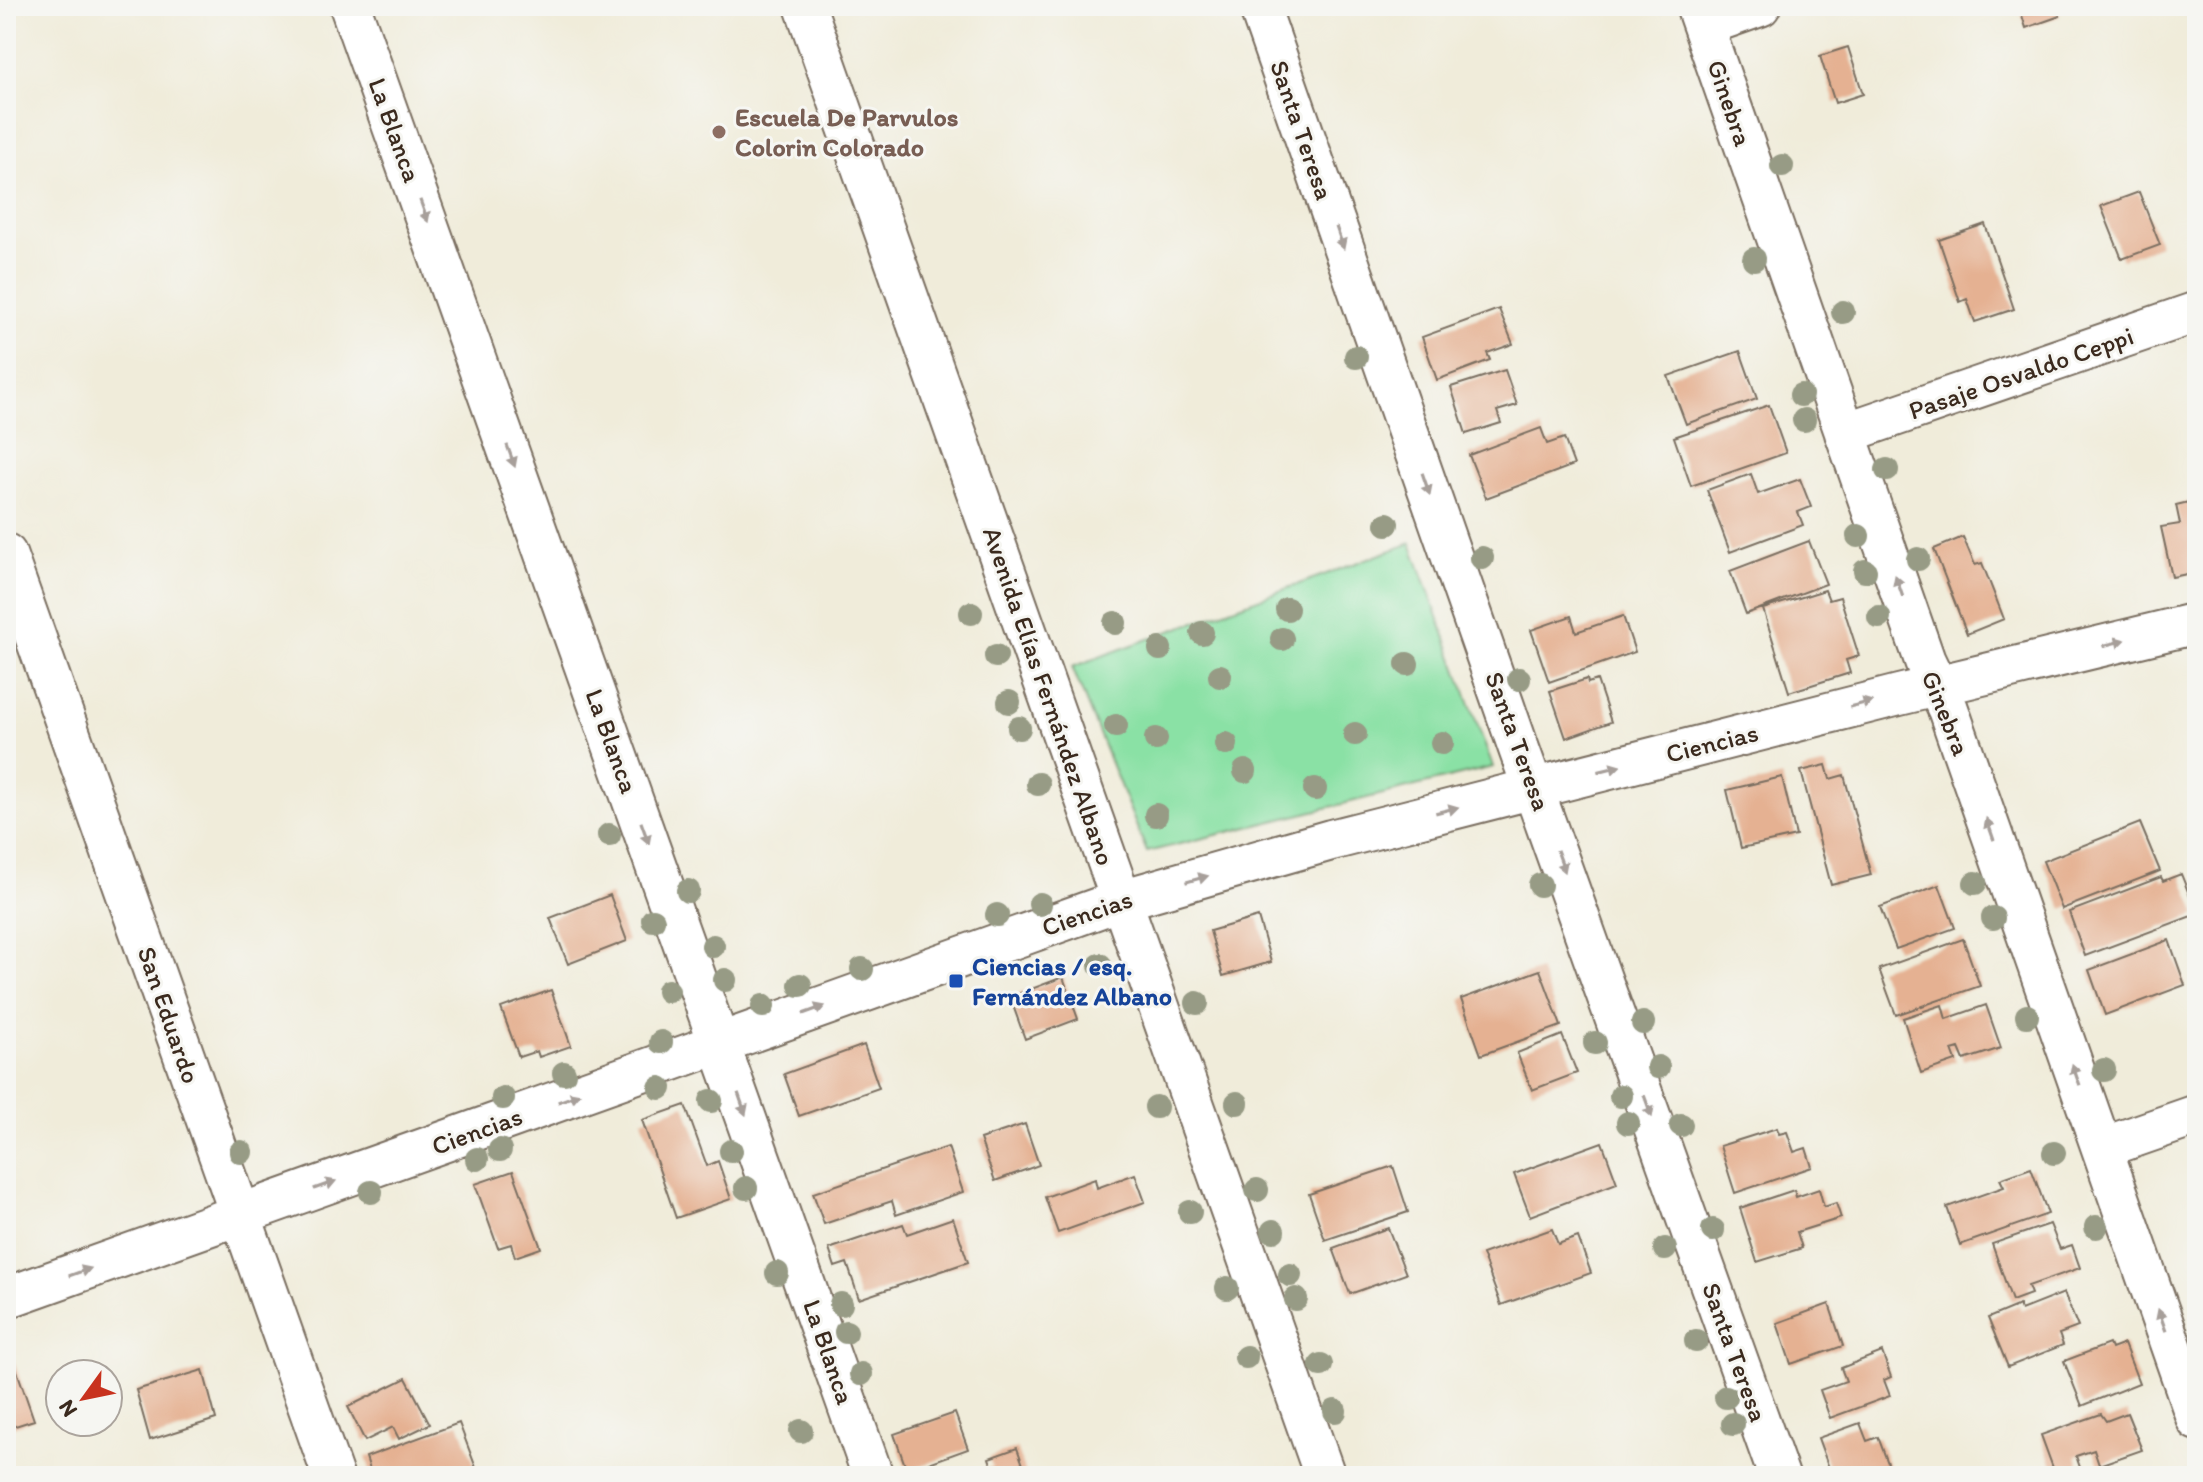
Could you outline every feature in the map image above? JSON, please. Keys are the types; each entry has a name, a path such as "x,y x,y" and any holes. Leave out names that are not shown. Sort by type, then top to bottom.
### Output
{"street":[{"name":"La Blanca","path":"350,6 873,1476"},
{"name":"Avenida Elías Fernández Albano","path":"805,6 1325,1476"},
{"name":"Santa Teresa","path":"1259,6 1779,1476"},
{"path":"1700,16 1760,6"},
{"name":"Ginebra","path":"1700,16 1925,661 1948,709 2197,1420"},
{"name":"Pasaje Osvaldo Ceppi","path":"1845,433 2197,312"},
{"name":"San Eduardo","path":"6,554 333,1476"},
{"name":"Ciencias","path":"6,1298 1121,900 1331,840 2197,623"},
{"path":"2102,1148 2197,1115"}],"green space":[{"path":"1411,543 1493,767 1147,852 1072,667"}],"building":[{"path":"2019,6 2057,6 2060,16 2026,28"},
{"path":"1848,47 1863,94 1835,103 1820,56"},
{"path":"2139,192 2160,245 2122,259 2101,206"},
{"path":"1985,224 2014,309 1975,322 1967,299 1960,302 1939,240"},
{"path":"1499,309 1513,344 1487,353 1490,360 1437,380 1422,337"},
{"path":"1740,351 1757,399 1686,424 1668,376"},
{"path":"1505,370 1517,405 1497,411 1501,423 1466,434 1451,387"},
{"path":"1769,405 1786,453 1691,486 1674,437"},
{"path":"1541,428 1547,444 1564,438 1574,465 1486,498 1469,455"},
{"path":"1751,474 1758,494 1800,479 1811,507 1798,512 1803,525 1730,552 1707,490"},
{"path":"2197,500 2197,572 2172,577 2161,527 2180,524 2176,505"},
{"path":"1963,537 1975,565 1982,563 2004,619 1967,634 1934,549"},
{"path":"1809,541 1826,584 1746,614 1730,571"},
{"path":"1825,590 1829,600 1840,597 1859,656 1846,660 1850,673 1789,692 1763,609"},
{"path":"1571,616 1576,632 1623,616 1635,652 1549,682 1531,630"},
{"path":"1587,679 1588,683 1597,680 1611,722 1566,738 1550,691"},
{"path":"1826,765 1830,779 1844,775 1871,875 1831,885 1801,771"},
{"path":"1782,777 1796,836 1741,848 1727,790"},
{"path":"2140,823 2160,871 2062,909 2043,861"},
{"path":"2181,874 2197,914 2085,956 2069,912 2161,877 2163,881"},
{"path":"1939,885 1955,928 1896,949 1880,907"},
{"path":"610,895 627,941 568,964 550,918"},
{"path":"1258,917 1271,962 1223,976 1210,931"},
{"path":"1963,939 1980,986 1896,1015 1879,969"},
{"path":"2169,940 2185,985 2105,1015 2089,970"},
{"path":"1540,970 1561,1026 1481,1055 1461,999"},
{"path":"1063,977 1078,1019 1025,1039 1010,997"},
{"path":"551,990 571,1046 539,1057 537,1051 519,1057 501,1008"},
{"path":"1942,1005 1946,1019 1986,1005 2001,1048 1964,1060 1959,1048 1952,1050 1956,1061 1921,1073 1903,1018"},
{"path":"1562,1035 1577,1073 1532,1090 1517,1053"},
{"path":"864,1045 879,1088 799,1116 784,1074"},
{"path":"685,1105 707,1166 718,1161 731,1199 676,1218 642,1120"},
{"path":"1025,1124 1039,1165 995,1181 980,1139"},
{"path":"1777,1128 1779,1134 1787,1132 1794,1152 1806,1148 1812,1167 1735,1193 1720,1146"},
{"path":"1602,1142 1617,1183 1530,1216 1514,1174"},
{"path":"948,1147 963,1192 896,1215 892,1201 824,1224 813,1193"},
{"path":"1393,1166 1408,1212 1325,1240 1309,1194"},
{"path":"2031,1168 2048,1214 1960,1245 1947,1207 2004,1187 2000,1179"},
{"path":"513,1171 541,1248 515,1257 511,1244 498,1248 475,1184"},
{"path":"1135,1174 1145,1202 1058,1233 1045,1197 1095,1179 1097,1188"},
{"path":"1819,1189 1824,1207 1836,1203 1841,1218 1797,1232 1802,1248 1757,1262 1740,1208 1794,1190 1796,1197"},
{"path":"953,1218 968,1262 859,1299 847,1263 835,1267 829,1249 903,1224 907,1234"},
{"path":"2050,1224 2060,1249 2072,1245 2080,1268 2028,1286 2031,1294 2012,1301 1992,1244"},
{"path":"1388,1228 1406,1274 1350,1294 1333,1248"},
{"path":"1552,1229 1558,1244 1578,1237 1591,1273 1501,1305 1482,1254"},
{"path":"2064,1293 2078,1327 2059,1334 2063,1345 2008,1367 1988,1318 2019,1305 2021,1310"},
{"path":"1829,1304 1843,1346 1791,1364 1777,1323"},
{"path":"6,1339 34,1420 6,1429"},
{"path":"2109,1344 2111,1349 2124,1344 2139,1383 2082,1406 2064,1361"},
{"path":"1882,1352 1891,1377 1884,1380 1890,1396 1830,1418 1820,1390 1846,1381 1841,1368"},
{"path":"203,1370 216,1419 150,1440 136,1390"},
{"path":"406,1378 430,1424 399,1439 393,1427 365,1441 348,1407"},
{"path":"955,1413 968,1449 907,1471 894,1434"},
{"path":"2127,1413 2142,1450 2099,1465 2094,1450 2076,1456 2082,1473 2056,1476 2041,1435 2101,1414 2106,1421"},
{"path":"459,1423 476,1468 453,1476 372,1476 366,1457"},
{"path":"1860,1423 1867,1441 1878,1437 1889,1466 1876,1471 1878,1476 1832,1476 1818,1438"},
{"path":"1017,1448 1027,1476 967,1476 992,1467 989,1458"},
{"path":"708,1469 711,1476 687,1476 687,1475"}],"place":[{"name":"Escuela De Parvulos Colorin Colorado","path":"719,132"},
{"name":"Ciencias / esq. Fernández Albano","path":"956,981"}]}
